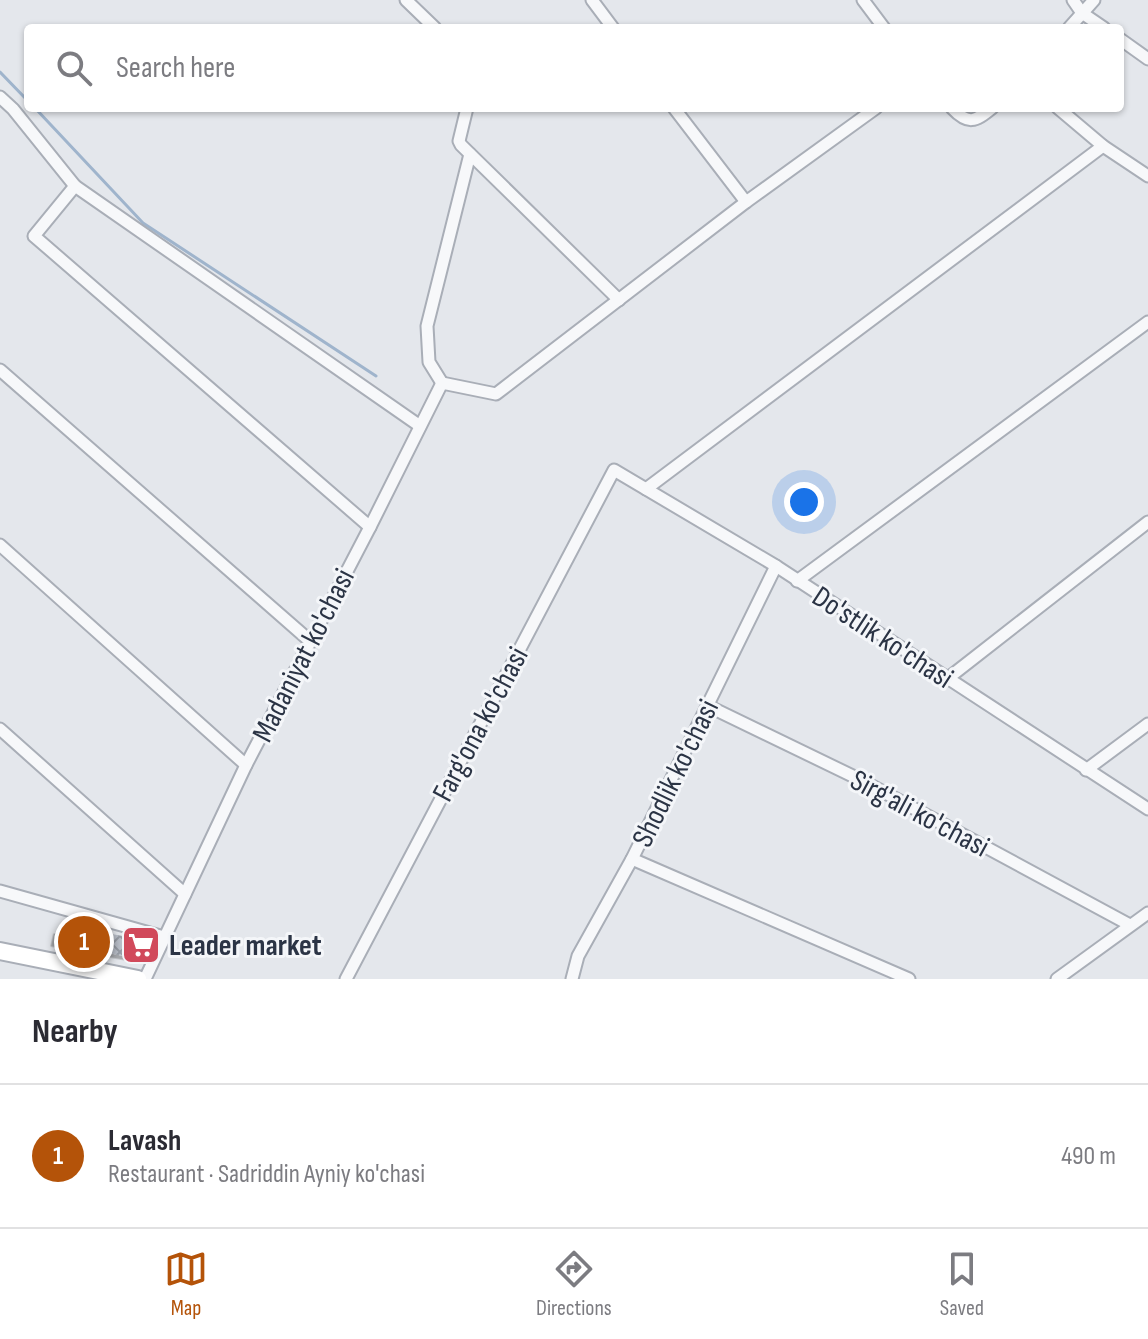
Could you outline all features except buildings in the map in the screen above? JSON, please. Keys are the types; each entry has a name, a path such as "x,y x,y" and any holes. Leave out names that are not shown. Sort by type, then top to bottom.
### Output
{"street":[{"path":"406,0 431,24"},
{"path":"592,0 610,24"},
{"path":"863,0 881,24"},
{"path":"1073,0 1082,13 1098,24"},
{"path":"1072,24 1094,0"},
{"path":"1124,42 1148,59"},
{"path":"0,97 75,186 420,426"},
{"path":"466,112 459,141 619,300"},
{"path":"677,112 746,202"},
{"path":"470,154 427,326 429,362 442,383 496,394 746,202 870,112"},
{"path":"956,112 962,118 971,120 987,112"},
{"path":"1063,112 1103,146 1148,176"},
{"path":"646,489 1103,146"},
{"path":"75,186 34,236 370,527"},
{"path":"797,581 1148,322"},
{"path":"0,370 310,641"},
{"name":"Madaniyat ko'chasi","path":"145,979 246,765 442,383"},
{"name":"Do'stlik ko'chasi","path":"614,470 776,566 1148,809"},
{"name":"Farg'ona ko'chasi","path":"346,979 614,470"},
{"path":"947,679 1148,522"},
{"path":"0,545 246,765"},
{"name":"Shodlik ko'chasi","path":"572,979 578,956 632,859 776,566"},
{"name":"Sirg'ali ko'chasi","path":"708,706 863,781 1130,925"},
{"path":"1086,770 1148,724"},
{"path":"0,729 185,894"},
{"path":"0,741 18,746"},
{"path":"632,859 909,979"},
{"path":"0,891 164,937"},
{"path":"1057,979 1148,913"},
{"path":"0,951 138,979"}],"waterway":[{"path":"0,72 24,97"},
{"path":"39,112 143,223 376,376"}],"place":[{"name":"Lavash","path":"84,942"},
{"name":"Leader market","path":"141,945"}]}
